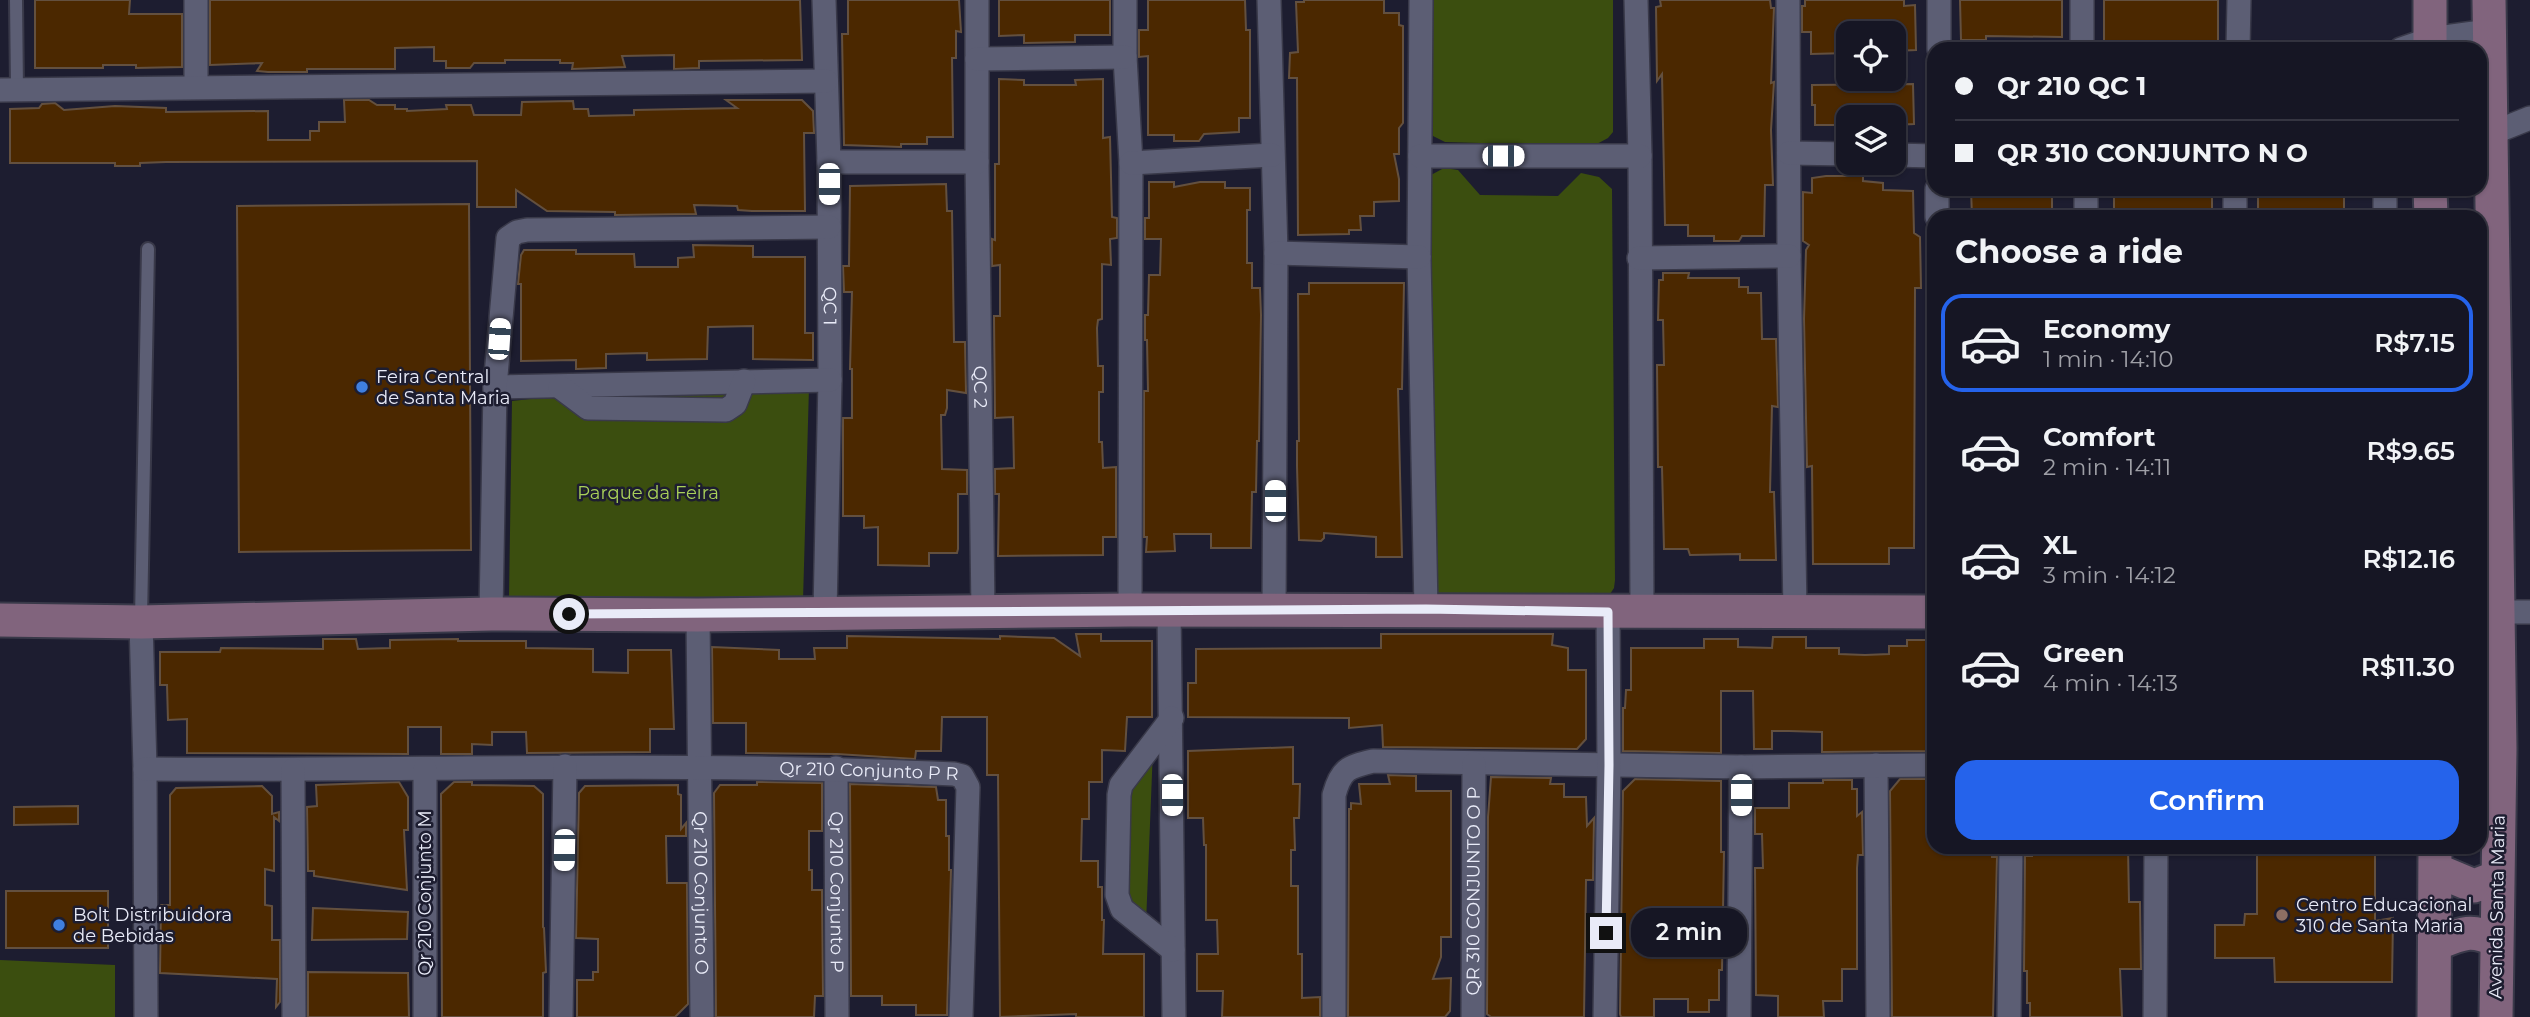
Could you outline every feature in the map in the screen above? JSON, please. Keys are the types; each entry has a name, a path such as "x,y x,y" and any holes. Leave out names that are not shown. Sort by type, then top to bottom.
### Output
{"street":[{"path":"196,0 196,86"},
{"name":"QC 1","path":"824,0 830,380 825,612"},
{"name":"QC 2","path":"977,0 983,611"},
{"path":"1125,0 1131,163 1130,610"},
{"path":"1269,0 1276,253 1274,611"},
{"path":"1421,0 1419,257 1426,609"},
{"path":"1636,0 1640,156 1642,611"},
{"path":"1788,0 1794,612"},
{"path":"1939,0 1939,42"},
{"path":"2082,0 2082,42"},
{"path":"2238,42 2239,0"},
{"path":"2421,42 2429,1"},
{"path":"2429,42 2489,16"},
{"name":"Avenida Santa Maria","path":"2489,16 2500,749 2495,940 2496,1017"},
{"path":"978,59 1125,57"},
{"path":"9,89 826,80"},
{"path":"2490,134 2530,118"},
{"path":"1789,153 1836,154"},
{"path":"1131,163 1272,155"},
{"path":"1906,155 1927,156"},
{"path":"1420,156 1640,156"},
{"path":"828,162 977,162"},
{"path":"491,614 495,387 506,243 513,233 527,230 829,227"},
{"path":"1276,253 1419,257"},
{"path":"1640,258 1789,256"},
{"path":"495,387 560,387 588,408 726,410 735,404 744,381 830,380"},
{"path":"0,620 141,622 491,614 698,615 1130,610 1927,612"},
{"path":"1169,611 1174,1017"},
{"path":"1605,1017 1609,765 1608,612"},
{"path":"2497,612 2530,612"},
{"name":"Qr 210 Conjunto O","path":"698,615 702,1017"},
{"path":"141,622 145,769 146,1017"},
{"path":"1172,718 1121,785 1117,895 1122,909 1173,950"},
{"path":"1334,1017 1334,795 1338,778 1354,765 1373,761 1741,767 1927,765"},
{"name":"QR 310 CONJUNTO O P","path":"1473,1017 1474,764"},
{"path":"1876,765 1878,1017"},
{"path":"561,1017 565,766"},
{"name":"Qr 210 Conjunto P R","path":"145,769 565,766 836,768 962,776 968,783 961,1017"},
{"path":"1740,1017 1741,767"},
{"name":"Qr 210 Conjunto P","path":"836,768 837,1017"},
{"name":"Qr 210 Conjunto M","path":"425,769 425,1017"},
{"path":"293,770 294,1017"},
{"path":"2009,1017 2011,854"},
{"path":"2155,1017 2156,854"},
{"path":"2436,858 2474,886 2497,877"},
{"path":"2434,1017 2436,858"},
{"path":"2436,944 2469,932 2478,932 2495,940"}],"lane":[{"path":"9,89 16,0"},
{"path":"141,622 148,248"}],"green space":[{"path":"1424,0 1613,0 1613,132 1593,146 1445,142 1433,136 1429,131"},
{"path":"1444,168 1458,170 1480,195 1558,196 1581,173 1599,177 1612,189 1615,580 1614,588 1606,600 1435,600 1427,181 1431,175"},
{"name":"Parque da Feira","path":"642,387 809,387 803,601 509,598 512,401"},
{"path":"1153,749 1146,924 1120,901 1122,791"},
{"path":"0,960 115,965 115,1017 0,1017"}],"building":[{"path":"35,0 130,0 129,14 182,14 182,67 136,68 136,65 103,65 103,68 35,68"},
{"path":"210,0 800,0 802,60 699,61 699,68 674,69 674,55 622,56 625,67 572,69 573,63 560,63 560,60 505,60 505,63 474,63 470,68 446,68 446,61 434,61 434,47 395,48 395,69 257,71 262,63 210,65"},
{"path":"848,0 959,0 961,32 956,31 956,58 952,58 953,137 927,137 927,144 901,144 901,147 844,145 842,34 848,34"},
{"path":"999,0 1110,0 1110,35 1075,35 1075,42 1024,43 1024,35 999,36"},
{"path":"1148,0 1245,0 1246,30 1250,30 1250,118 1239,118 1239,132 1204,134 1199,141 1174,141 1174,135 1148,135 1148,56 1139,57 1139,30 1148,30"},
{"path":"1384,0 1384,13 1399,13 1399,25 1403,26 1403,123 1399,128 1399,154 1394,154 1399,179 1399,201 1374,202 1374,216 1360,216 1361,230 1349,230 1349,234 1298,235 1297,78 1289,78 1290,53 1298,52 1296,2"},
{"path":"1660,0 1770,0 1771,8 1774,8 1771,83 1774,82 1771,130 1773,185 1765,185 1764,236 1742,236 1739,241 1714,241 1714,236 1688,236 1688,225 1665,225 1662,74 1657,81 1656,7 1661,6"},
{"path":"1805,0 1904,0 1904,6 1915,5 1916,50 1906,50 1906,21 1836,21 1836,53 1811,54 1811,32 1802,32 1802,6 1805,6"},
{"path":"1960,0 2062,0 2062,37 1986,36 1986,40 1961,40"},
{"path":"2104,0 2218,0 2218,42 2104,42"},
{"path":"999,79 1024,80 1024,85 1076,85 1075,80 1103,79 1103,138 1110,137 1112,217 1117,218 1117,238 1110,239 1111,265 1102,264 1102,319 1098,320 1097,328 1098,366 1103,366 1103,392 1099,392 1099,442 1102,442 1103,468 1116,467 1116,537 1103,537 1103,555 998,556 999,494 995,494 995,469 1014,468 1013,417 995,418 994,316 1000,316 1000,265 992,266 992,239 995,240 995,164 999,164"},
{"path":"1906,84 1913,84 1914,124 1906,124 1906,105 1836,105 1836,125 1815,125 1812,85 1836,85 1836,91 1906,91"},
{"path":"344,100 369,100 377,105 395,105 395,109 407,111 447,109 446,105 471,105 474,115 521,115 522,102 573,101 574,109 588,109 589,116 634,115 634,110 737,108 726,100 802,100 813,111 814,133 804,133 805,211 752,211 738,210 737,206 694,205 696,214 615,215 615,212 547,211 516,190 516,207 477,207 477,161 166,162 140,163 140,166 115,166 115,163 10,163 10,109 39,108 42,104 55,103 64,110 115,106 166,108 166,112 268,111 268,140 310,140 310,131 319,131 319,122 345,122"},
{"path":"1863,176 1863,181 1883,183 1883,190 1913,191 1914,233 1920,237 1921,288 1915,288 1914,548 1889,548 1889,564 1813,564 1812,466 1807,467 1804,319 1806,250 1809,245 1803,241 1803,192 1812,193 1812,178"},
{"path":"1149,182 1174,182 1174,187 1200,182 1225,182 1225,188 1250,188 1250,210 1247,210 1247,263 1252,263 1252,288 1260,288 1261,315 1259,441 1256,492 1252,492 1251,548 1211,548 1211,534 1174,534 1175,551 1146,552 1144,391 1148,391 1145,315 1148,315 1149,275 1160,275 1161,239 1145,239 1145,218 1149,218"},
{"path":"946,184 947,211 952,211 954,342 965,342 966,393 947,390 947,408 945,415 941,415 942,469 967,470 967,494 958,494 958,549 957,553 929,553 929,566 878,565 878,527 864,528 864,516 843,516 843,418 852,418 852,292 844,292 843,266 849,266 850,186"},
{"path":"1971,196 2052,196 2052,210 1972,210"},
{"path":"2114,196 2212,196 2212,210 2114,210"},
{"path":"2258,196 2344,196 2344,210 2258,210"},
{"name":"Feira Central de Santa Maria","path":"469,204 471,550 239,552 237,206"},
{"path":"693,245 753,246 753,257 805,257 805,333 813,333 813,360 753,359 753,326 708,327 707,359 647,360 647,353 606,354 606,368 576,369 576,360 521,361 521,284 518,284 524,250 576,250 576,254 634,254 635,267 678,267 678,258 694,257"},
{"path":"1663,273 1689,273 1688,278 1739,278 1739,287 1748,287 1748,293 1761,293 1762,339 1776,339 1778,407 1772,406 1770,492 1774,492 1776,560 1740,560 1740,554 1690,555 1688,549 1664,549 1662,467 1658,467 1657,365 1664,365 1663,320 1658,320 1659,280 1663,280"},
{"path":"1309,283 1404,283 1402,389 1398,389 1402,557 1376,557 1376,537 1324,533 1321,541 1299,540 1298,294 1309,294"},
{"path":"1076,634 1101,634 1101,641 1152,641 1152,717 1127,717 1125,751 1102,750 1102,782 1089,782 1089,819 1082,819 1081,861 1098,861 1098,887 1102,887 1104,920 1103,954 1144,954 1144,1017 1076,1017 1076,1014 1000,1017 998,775 987,775 987,717 942,717 941,751 916,751 915,759 837,754 746,753 746,723 713,723 712,647 779,650 779,659 815,659 814,648 847,648 847,636 1000,639 1000,636 1054,638 1080,656"},
{"path":"1381,634 1553,634 1552,645 1568,648 1568,670 1586,670 1586,739 1577,749 1383,747 1382,725 1349,728 1349,718 1188,717 1188,683 1196,683 1196,649 1381,648"},
{"path":"1773,637 1806,637 1806,648 1839,648 1839,654 1889,654 1889,646 1907,646 1907,640 1927,640 1927,751 1822,752 1822,732 1789,731 1772,731 1772,749 1754,749 1753,691 1721,691 1721,753 1623,751 1623,708 1626,690 1631,690 1631,648 1704,648 1704,639 1738,639 1738,647 1772,648"},
{"path":"323,639 356,639 358,649 390,648 390,640 458,639 526,641 526,648 593,649 593,672 628,673 628,650 671,650 674,729 650,729 650,752 527,753 526,732 492,732 492,745 472,744 472,754 441,754 441,727 408,727 408,754 187,753 187,719 168,720 167,685 160,685 160,652 220,652 221,648 323,649"},
{"path":"1293,747 1293,784 1300,784 1299,818 1294,818 1295,850 1291,850 1291,886 1298,886 1298,954 1302,954 1302,998 1320,997 1320,1017 1222,1017 1223,991 1197,991 1197,954 1218,954 1217,920 1206,920 1206,845 1203,818 1188,818 1188,751"},
{"path":"1388,775 1416,776 1416,791 1451,791 1451,937 1441,937 1441,957 1433,979 1451,978 1450,1011 1445,1017 1348,1017 1349,809 1351,803 1361,804 1359,784 1390,784"},
{"path":"1491,777 1551,778 1550,784 1564,784 1564,797 1586,797 1587,826 1594,818 1593,880 1586,880 1584,1017 1491,1017 1487,1014 1488,817"},
{"path":"1635,779 1721,781 1721,852 1724,852 1722,970 1719,970 1719,1000 1709,1000 1709,1012 1688,1012 1688,999 1654,999 1654,1017 1621,1017 1620,1014 1623,791"},
{"path":"1900,779 1927,779 1927,854 1992,854 1992,857 1997,857 1993,1017 1892,1017 1890,791"},
{"path":"1823,780 1852,780 1852,789 1857,789 1857,816 1862,812 1863,855 1858,855 1857,868 1857,969 1842,969 1842,1001 1823,1001 1824,1017 1778,1017 1778,996 1756,995 1755,868 1763,868 1762,834 1755,834 1755,808 1789,808 1789,783 1823,783"},
{"path":"399,782 408,797 408,830 404,830 407,890 314,876 314,871 308,871 307,807 317,806 316,785"},
{"path":"454,782 534,786 543,794 543,927 546,972 543,973 543,1017 442,1017 441,794"},
{"path":"757,782 822,783 822,831 809,831 812,890 822,890 823,996 815,996 814,1017 716,1017 714,793 720,785 757,785"},
{"path":"850,784 936,787 938,800 946,800 946,836 949,836 951,870 947,1015 916,1015 916,1005 882,1005 882,996 851,996"},
{"path":"678,785 678,794 681,795 681,829 686,823 686,836 666,836 667,883 687,883 688,1004 675,1017 577,1017 577,980 593,980 593,972 598,972 598,939 576,938 579,793 585,786"},
{"path":"262,786 272,796 272,814 279,812 279,821 274,817 274,871 265,869 265,905 272,906 272,940 280,940 280,1002 276,1007 277,979 160,973 161,905 170,905 170,795 176,788"},
{"path":"78,806 78,824 14,825 14,807"},
{"path":"2128,854 2129,902 2140,902 2141,969 2120,969 2122,1017 2030,1017 2027,971 2024,971 2025,856"},
{"path":"2257,854 2375,854 2375,921 2393,918 2392,982 2275,982 2274,958 2215,958 2215,925 2244,925 2245,914 2257,914"},
{"path":"6,891 108,891 108,948 6,948"},
{"path":"313,908 408,912 407,939 312,940"},
{"path":"308,972 408,973 409,1017 308,1017"}],"place":[{"name":"Feira Central de Santa Maria","path":"362,387"},
{"name":"Centro Educacional 310 de Santa Maria","path":"2282,915"},
{"name":"Bolt Distribuidora de Bebidas","path":"59,925"}],"route":[{"path":"569,614 1426,609 1608,612 1606,933"}]}
